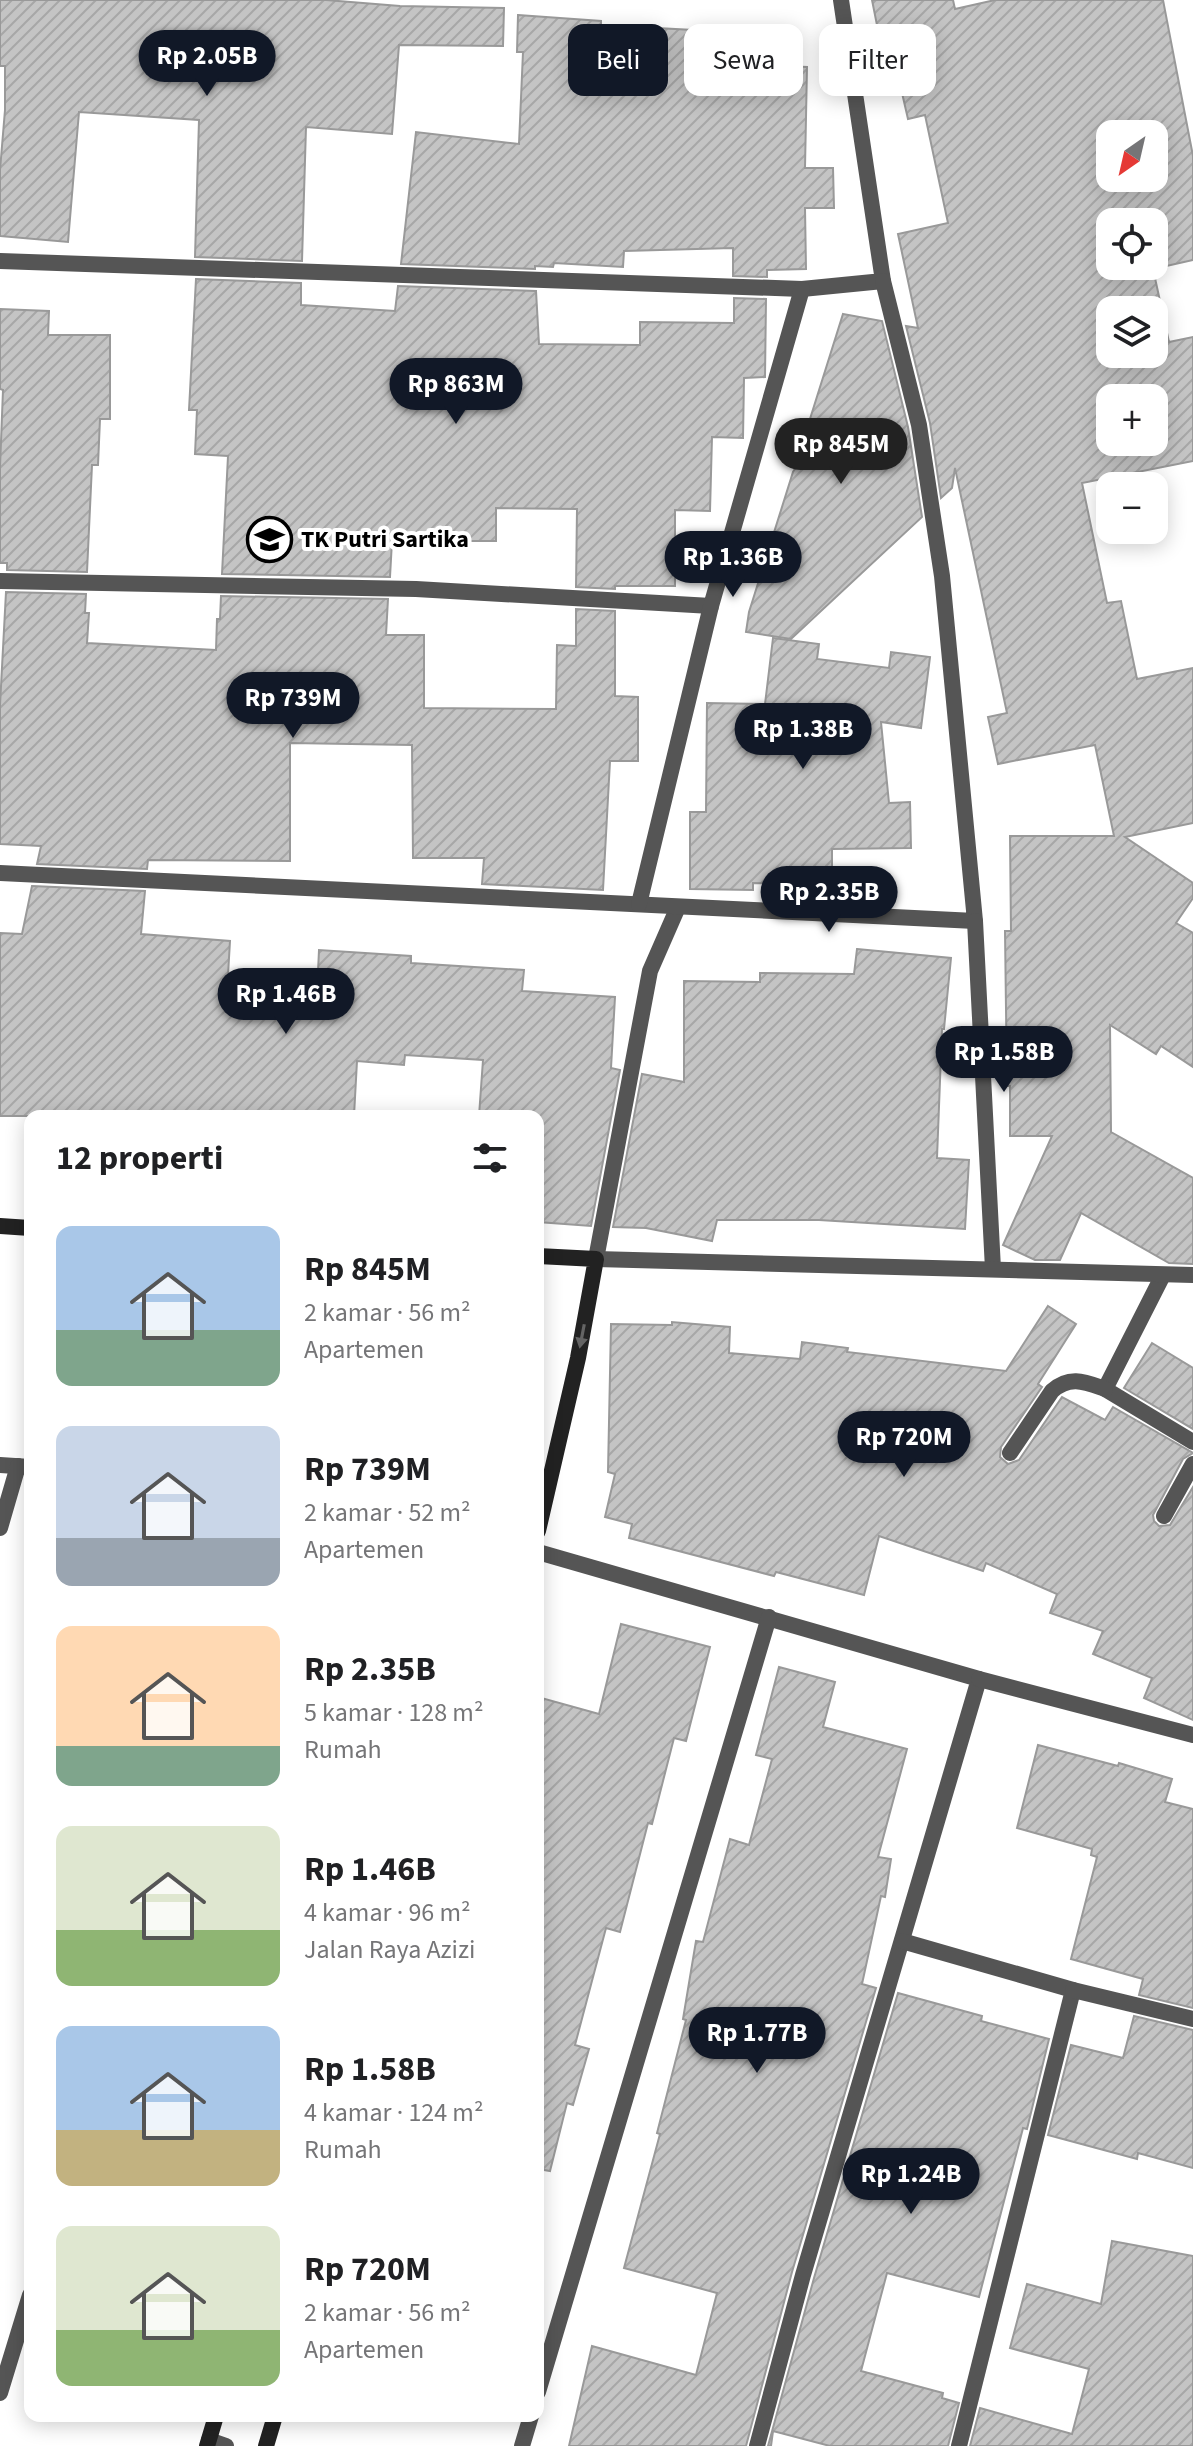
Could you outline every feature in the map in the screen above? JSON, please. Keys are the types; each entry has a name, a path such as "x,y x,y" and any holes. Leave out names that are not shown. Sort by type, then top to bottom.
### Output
{"street":[{"path":"841,0 883,281 919,425 942,576 975,921 993,1269"},
{"path":"0,261 802,289 883,281"},
{"path":"639,904 711,606 802,289"},
{"path":"0,581 416,589 711,606"},
{"path":"0,873 975,921"},
{"path":"544,1505 575,1372 650,971 678,907"},
{"path":"0,1226 24,1228"},
{"path":"544,1256 1193,1275"},
{"path":"1105,1389 1163,1275"},
{"path":"1010,1453 1052,1391 1061,1383 1073,1380 1105,1389 1193,1442"},
{"path":"1164,1516 1193,1464"},
{"path":"0,1465 24,1466 0,1528"},
{"path":"544,1554 979,1679 1193,1735"},
{"path":"544,2372 769,1617"},
{"path":"757,2446 803,2275 979,1679"},
{"path":"902,1941 1073,1990 1193,2019"},
{"path":"959,2446 1073,1990"},
{"path":"0,2393 24,2315"},
{"path":"214,2422 208,2443 226,2446"},
{"path":"266,2446 273,2422"},
{"path":"522,2446 529,2422"}],"building":[{"path":"0,0 326,0 400,6 504,8 503,46 399,45 392,134 306,127 302,261 195,257 199,120 79,112 68,242 0,236 5,66 0,66"},
{"path":"872,0 953,0 955,9 995,0 1163,0 1193,156 1193,260 1168,266 1168,208 1096,208 1096,280 1155,280 1159,296 1096,296 1096,368 1168,368 1168,337 1169,342 1193,337 1193,461 1138,472 1096,472 1096,480 1082,483 1107,603 1121,601 1137,679 1193,668 1193,823 1125,837 1193,883 1193,898 1176,923 1193,933 1193,1067 1161,1046 1156,1054 1110,1025 1111,1132 1193,1178 1193,1264 1169,1263 1081,1213 1060,1260 1035,1260 1003,1245 1052,1136 1010,1136 1005,931 1011,931 1010,836 1114,836 1095,745 998,764 988,717 1007,713 955,468 952,488 941,498 930,423 906,326 918,328 898,234 948,223 925,115 908,119 903,96 936,96 936,24 877,24"},
{"path":"518,15 601,21 601,24 568,24 568,96 668,96 668,29 684,30 684,96 803,96 803,67 807,67 805,168 833,168 834,208 805,208 806,269 767,270 767,277 733,276 733,248 624,251 623,267 554,263 553,267 535,266 535,269 401,264 416,132 519,144 523,52 517,52"},
{"path":"196,279 301,283 301,305 395,311 398,286 536,291 539,344 640,345 640,322 734,323 734,298 766,299 765,377 744,378 743,438 712,437 710,511 675,510 675,586 576,587 577,509 496,508 496,541 392,541 390,577 222,574 228,456 195,454 197,410 189,410"},
{"path":"0,309 49,311 48,335 110,335 110,419 100,419 98,465 92,465 87,572 7,570 7,563 0,563 3,390 0,389"},
{"path":"843,314 882,321 908,427 922,517 791,639 746,632 749,612 793,472 814,438 804,438"},
{"path":"6,592 86,594 85,613 89,613 87,643 216,650 221,596 388,599 386,635 424,635 424,708 556,709 557,645 576,646 576,609 615,611 615,696 638,697 638,761 610,761 603,890 482,884 484,858 413,858 412,745 290,743 290,861 148,860 147,869 37,864 41,846 0,844 0,705"},
{"path":"773,638 819,644 817,659 889,668 891,652 930,657 921,728 881,722 889,803 910,802 911,848 832,849 832,884 753,883 753,890 690,889 690,812 706,812 707,703 765,704"},
{"path":"32,886 145,891 141,934 230,941 226,1009 316,1015 319,950 411,956 411,963 524,970 522,991 615,997 611,1068 620,1070 591,1226 544,1222 544,1110 479,1110 483,1060 405,1055 404,1065 357,1061 354,1110 24,1110 24,1116 0,1116 0,933 22,934"},
{"path":"857,949 951,958 942,1029 937,1158 969,1160 965,1229 819,1220 717,1220 712,1241 646,1228 613,1227 642,1074 684,1082 684,981 760,982 760,973 854,974"},
{"path":"1048,1306 1076,1324 1038,1384 1042,1387 1001,1447 1000,1457 1008,1464 1019,1460 1062,1397 1105,1420 1113,1407 1193,1453 1183,1459 1153,1515 1159,1526 1170,1525 1193,1487 1193,1720 1144,1698 1152,1678 1093,1654 1103,1631 1050,1613 1057,1594 986,1563 983,1571 879,1536 864,1595 776,1572 774,1576 629,1538 632,1524 605,1517 615,1474 608,1472 611,1324 672,1325 672,1322 730,1327 729,1353 800,1359 802,1342 848,1348 847,1352 1006,1371"},
{"path":"1152,1343 1193,1368 1193,1429 1124,1388"},
{"path":"621,1624 710,1647 686,1741 674,1738 620,1932 606,1928 575,2045 589,2049 573,2105 567,2103 550,2171 544,2170 544,1699 599,1714"},
{"path":"779,1667 835,1682 823,1727 907,1749 878,1857 891,1859 885,1897 881,1896 862,1984 876,1988 792,2272 746,2446 569,2446 592,2346 696,2375 717,2293 624,2268 660,2134 657,2133 686,2020 683,2019 696,1941 703,1942 730,1839 749,1845 772,1759 756,1755"},
{"path":"1038,1745 1118,1766 1119,1763 1172,1779 1165,1802 1193,1809 1193,2008 1139,1995 1143,1979 1071,1959 1097,1857 1091,1855 1092,1849 1017,1828"},
{"path":"898,1993 982,2016 981,2021 1049,2039 979,2297 887,2273 861,2371 943,2393 942,2398 959,2403 948,2446 830,2446 773,2431 771,2446 768,2446 814,2278"},
{"path":"1134,2016 1193,2030 1193,2168 1138,2153 1137,2159 1048,2135 1071,2045 1123,2058"},
{"path":"1112,2241 1193,2256 1193,2446 970,2446 980,2408 1072,2434 1089,2369 1010,2348 1027,2284 1101,2304"}],"place":[{"name":"TK Putri Sartika","path":"270,539"}]}
